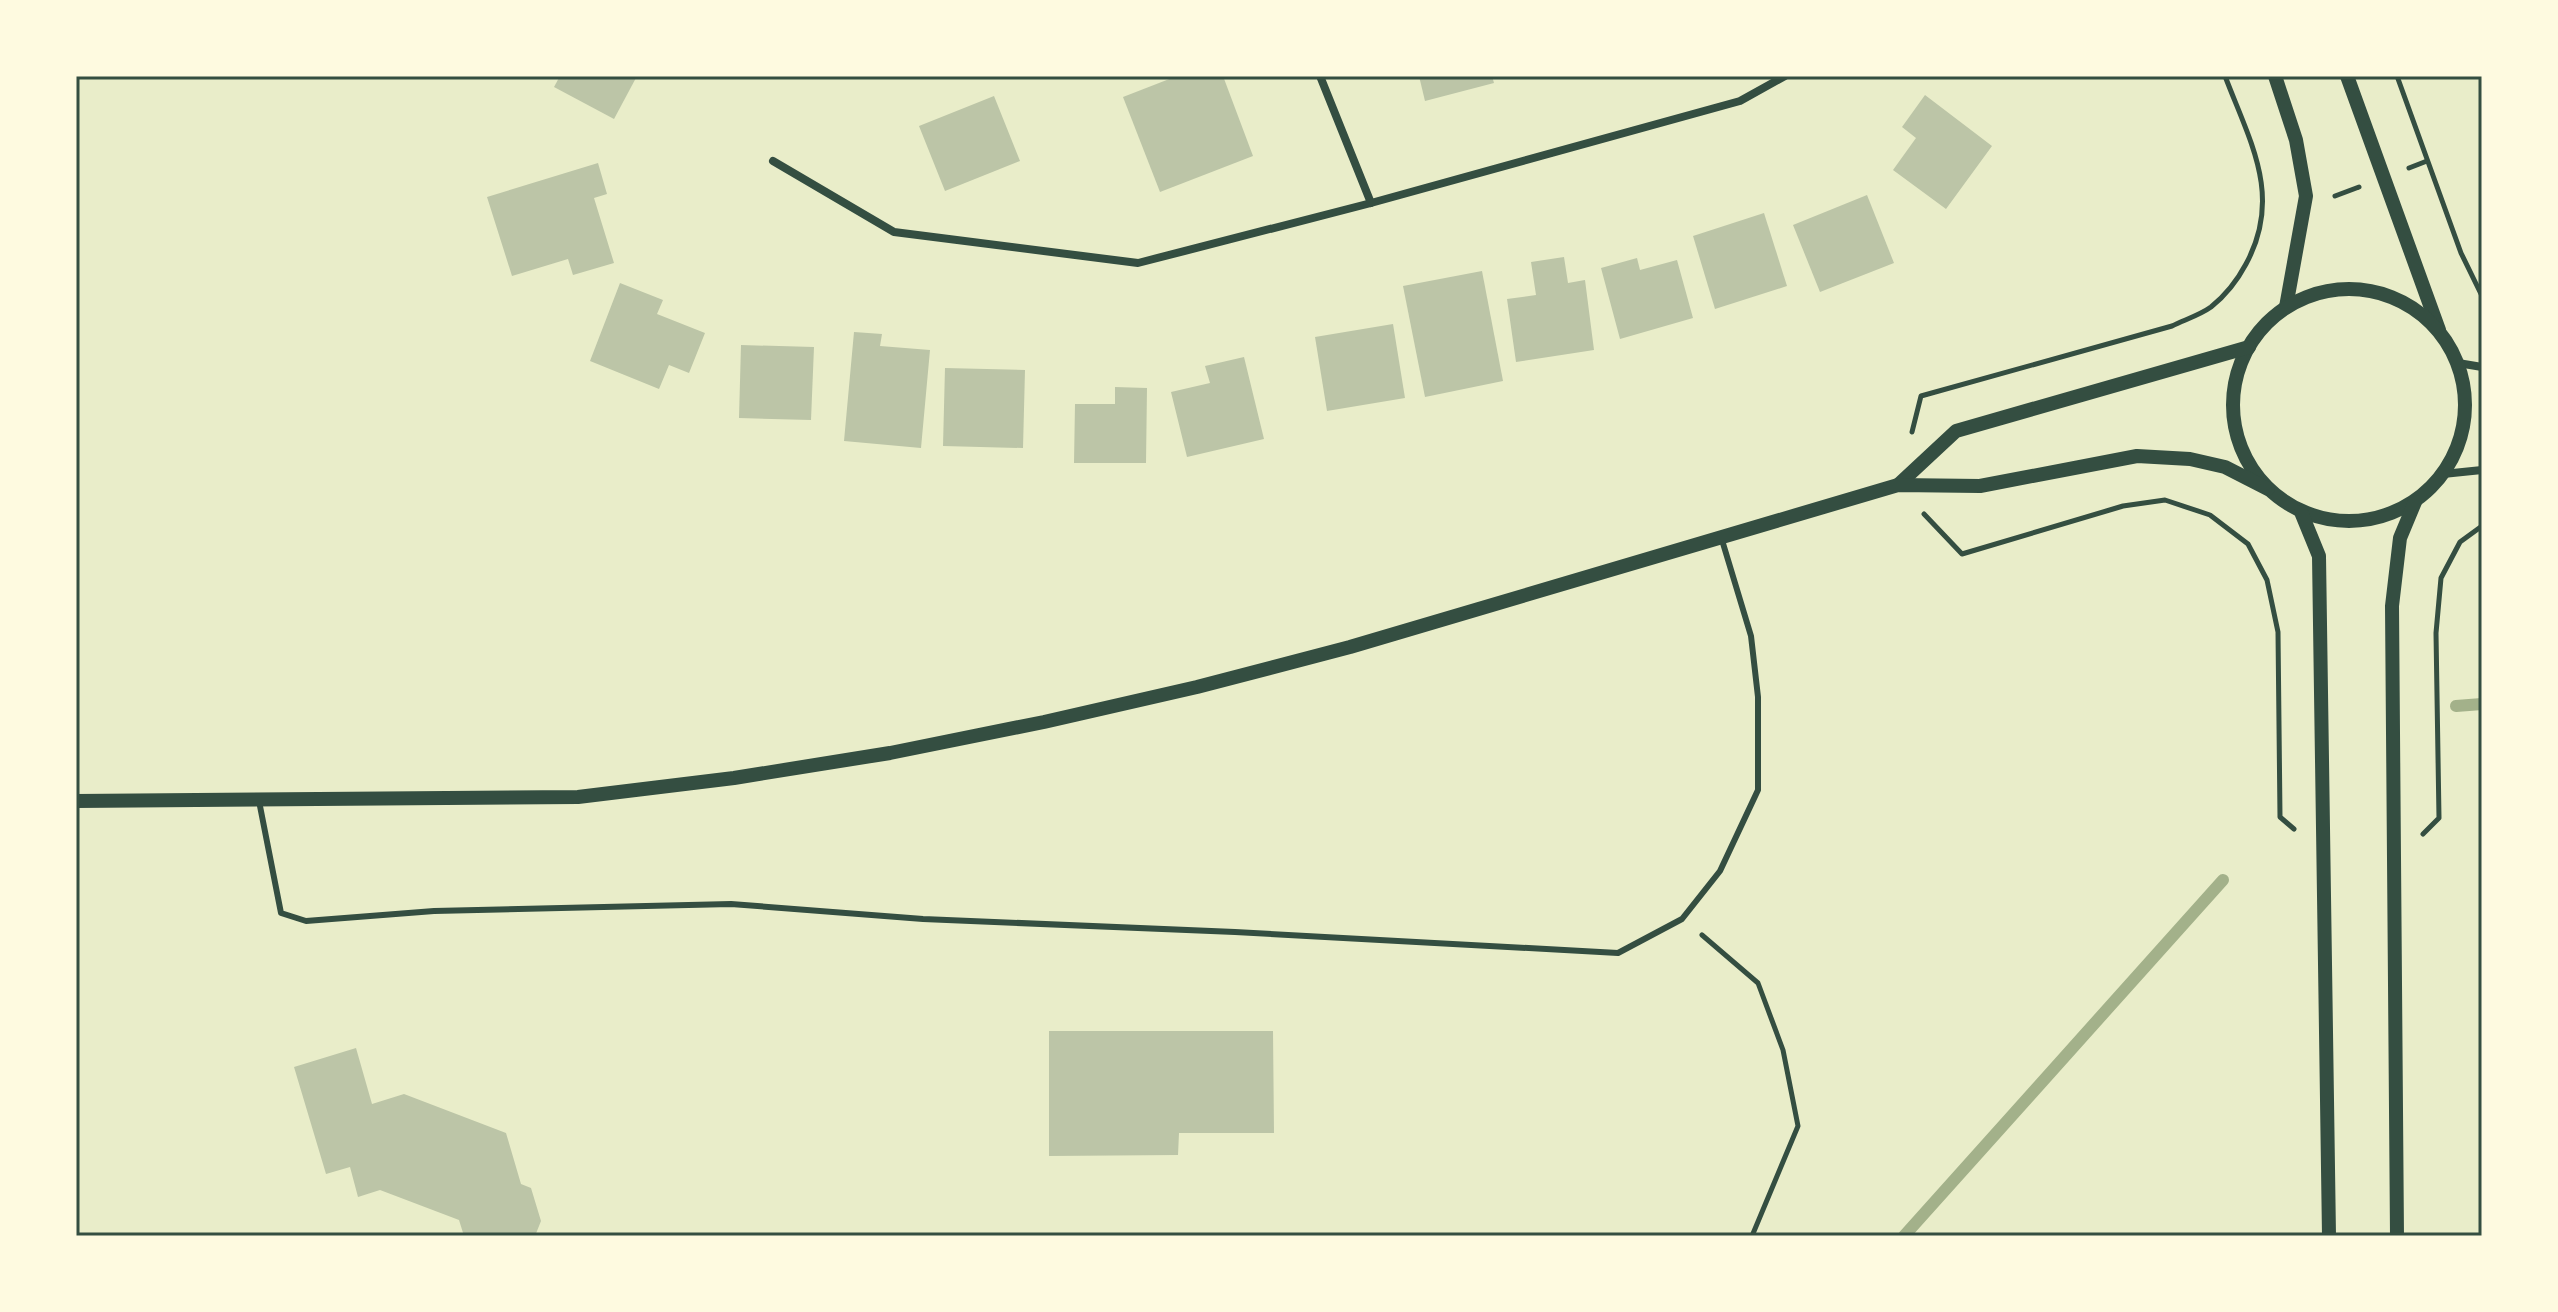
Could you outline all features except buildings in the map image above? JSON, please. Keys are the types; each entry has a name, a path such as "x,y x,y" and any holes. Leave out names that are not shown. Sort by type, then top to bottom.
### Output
{"street":[{"path":"1320,76 1371,203"},
{"path":"773,161 894,232 1138,263 1371,203 1740,101 1785,76"},
{"path":"2275,76 2296,140 2306,196 2286,307"},
{"path":"76,801 578,797 734,778 890,753 1044,722 1350,647 1898,485 1980,486 2137,456 2190,459 2225,467 2268,489 2301,512 2340,522 2379,518 2415,502 2443,474 2461,439 2466,400 2458,363 2439,331 2386,177 2347,76"},
{"path":"2268,489 2245,458 2234,421 2236,383 2249,347 2265,325 2286,307 2317,293 2350,289 2383,294 2413,308 2439,331"},
{"path":"1898,485 1956,431 2249,347"},
{"path":"2458,363 2482,367"},
{"path":"2443,474 2482,470"},
{"path":"2397,1236 2392,606 2400,538 2415,502"},
{"path":"2301,512 2319,556 2329,1236"}],"lane":[{"path":"258,799 281,913 306,921 434,911 731,904 923,919 1618,953 1682,919 1720,871 1758,790 1758,697 1751,636 1721,536"}],"path":[{"path":"1921,396 2172,326 2209,308 2236,282 2259,240 2264,196 2257,158 2225,76"},
{"path":"2397,76 2461,253 2482,296"},
{"path":"2306,196 2335,196 2427,161"},
{"path":"2110,344 2121,383"},
{"path":"1898,485 1962,554 2123,506 2165,500 2210,515 2248,544 2267,580 2278,632 2280,817"},
{"path":"2439,818 2436,633 2441,578 2460,542 2482,526"},
{"path":"2278,632 2320,632"},
{"path":"2393,632 2436,633"},
{"path":"1682,919 1758,983 1783,1050 1798,1126 1752,1236"}],"waterway":[{"path":"2456,706 2482,704"},
{"path":"1904,1236 2223,880"}]}
